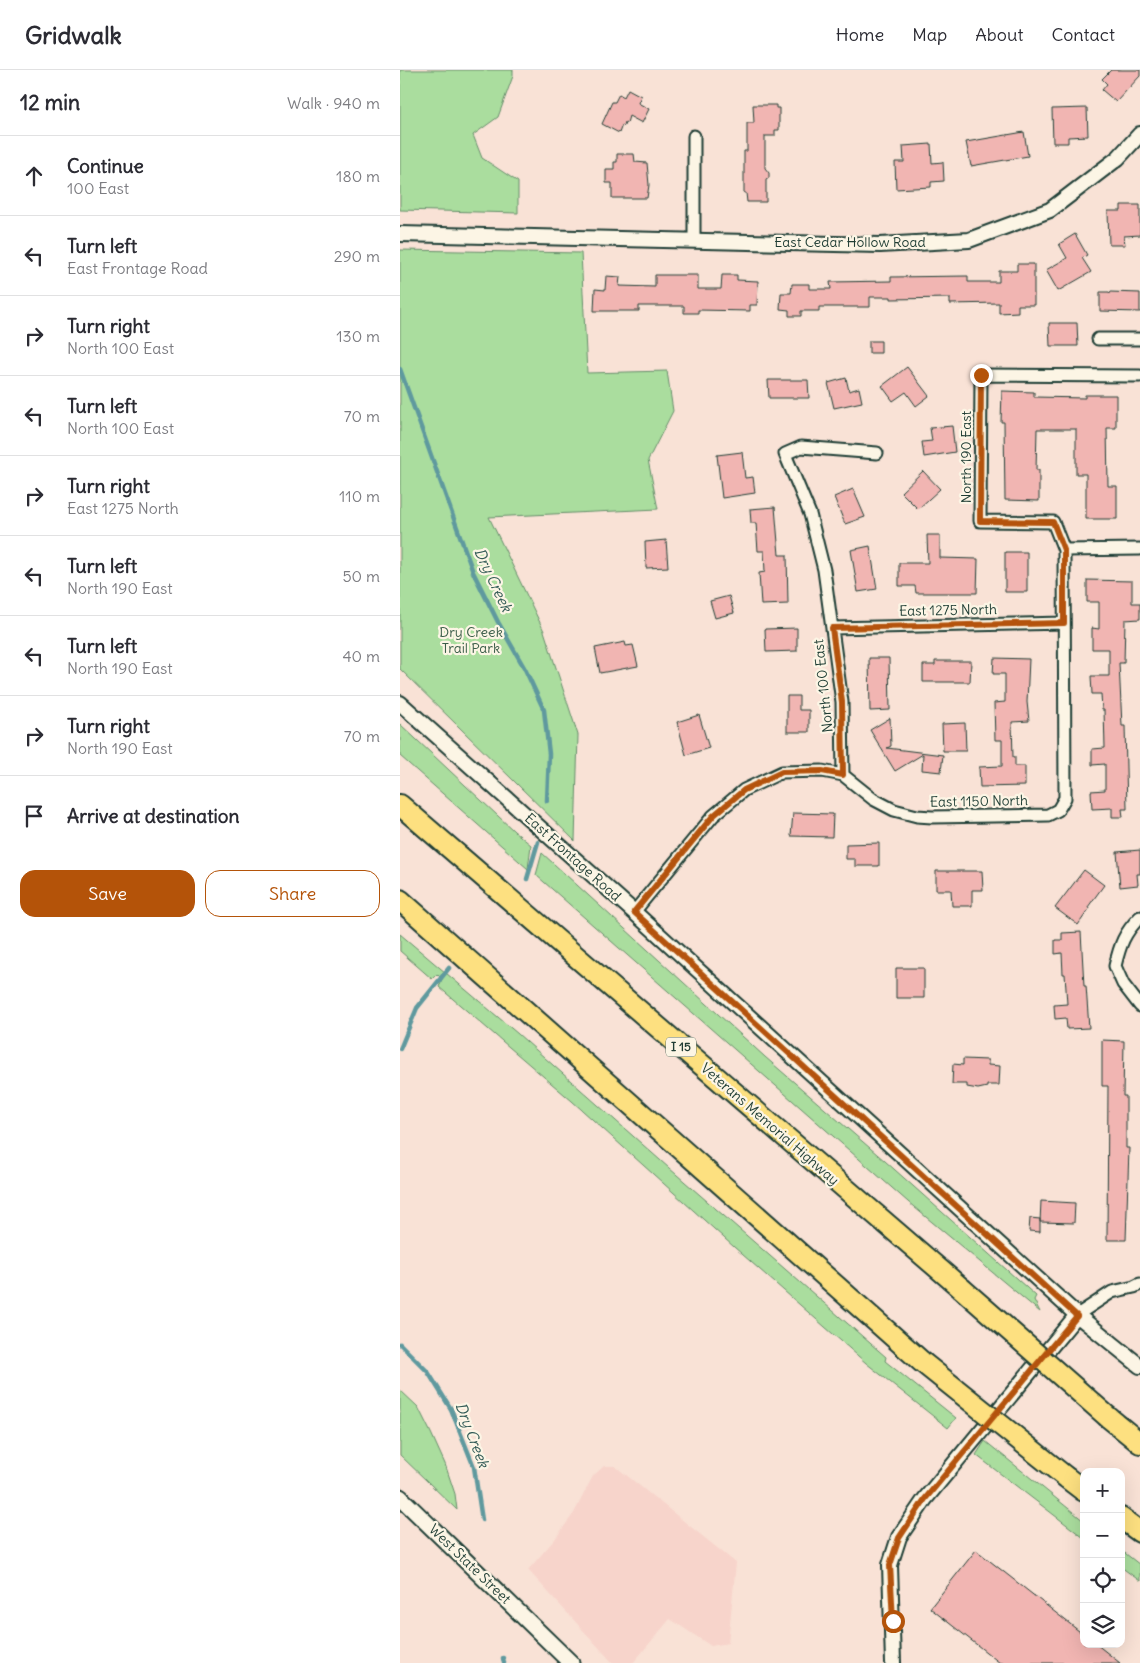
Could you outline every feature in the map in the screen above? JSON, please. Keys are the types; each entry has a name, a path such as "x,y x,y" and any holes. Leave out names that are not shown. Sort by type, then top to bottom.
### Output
{"highway":[{"name":"Veterans Memorial Highway","path":"400,804 1140,1443"},
{"path":"400,900 922,1362 1080,1487"},
{"path":"1125,1521 1140,1532"}],"main road":[{"name":"West State Street","path":"400,1497 571,1663"}],"street":[{"name":"East Cedar Hollow Road","path":"400,234 880,245 969,240 1050,210 1118,158 1140,134"},
{"path":"694,136 694,241"},
{"path":"1098,339 1140,339"},
{"name":"North 190 East","path":"1063,802 1065,798 1064,550 1053,522 980,521 981,375 1140,376"},
{"name":"North 100 East","path":"843,775 842,702 824,570 810,514 785,454 801,446 877,453"},
{"path":"1064,550 1140,549"},
{"name":"East 1275 North","path":"832,628 1064,623"},
{"name":"East Frontage Road","path":"400,703 634,912 1077,1316 1140,1366"},
{"path":"634,912 713,816 744,790 782,772 822,771 843,775"},
{"name":"East 1150 North","path":"843,775 873,799 894,810 917,816 1048,815 1058,810 1063,802"},
{"path":"1140,917 1129,928 1121,942 1115,966 1123,984 1140,1006"},
{"path":"893,1663 890,1565 899,1538 925,1499 1077,1316 1112,1292 1140,1284"}],"shaded area":[{"path":"604,1466 615,1466 736,1563 728,1643 711,1646 670,1619 633,1663 613,1663 528,1570 555,1539 574,1513 593,1476"}],"green space":[{"path":"400,70 513,70 513,76 498,117 473,135 482,158 518,182 518,213 400,210"},
{"name":"Dry Creek Trail Park","path":"400,250 581,253 587,373 667,371 673,411 648,460 658,509 489,517 544,631 578,735 575,841 400,669"},
{"path":"400,724 531,845 528,869 400,756"},
{"path":"542,853 765,1057 1036,1296 1034,1300 1040,1312 908,1202 536,875"},
{"path":"400,934 518,1034 886,1357 885,1361 956,1418 948,1428 866,1363 572,1101 439,987 442,979 437,974 432,979 400,951"},
{"path":"400,1390 418,1407 431,1433 445,1464 455,1494 457,1510 400,1455"},
{"path":"985,1441 1080,1518 1080,1535 976,1455"},
{"path":"1125,1553 1140,1565 1140,1581 1125,1570"}],"building":[{"path":"1111,70 1140,70 1140,76 1116,102 1102,90 1107,84 1102,79"},
{"path":"628,89 641,96 638,103 649,109 642,123 629,116 627,123 625,122 624,126 622,125 619,133 602,124 612,102 615,102 619,94 624,97"},
{"path":"753,105 776,105 776,108 779,108 779,130 775,130 775,136 765,136 765,168 769,173 769,178 766,180 766,202 747,202 746,193 744,193 744,151 747,151 747,123 754,123"},
{"path":"1087,108 1088,136 1068,137 1068,143 1053,143 1052,109"},
{"path":"1024,132 1028,156 971,166 966,142"},
{"path":"931,144 932,163 943,162 944,181 931,182 931,187 896,189 895,162 904,162 903,146"},
{"path":"617,154 634,154 635,162 647,163 649,185 647,198 612,198 612,183 606,183 606,169 614,169 614,162 617,162"},
{"path":"1121,205 1140,205 1140,235 1124,236 1125,245 1109,245 1108,211 1121,211"},
{"path":"1075,234 1087,255 1082,258 1091,272 1058,291 1046,270 1067,258 1059,244"},
{"path":"1017,264 1034,264 1034,305 1018,305 1018,312 999,313 999,303 950,304 950,298 891,299 891,297 870,297 870,307 819,307 819,311 801,311 801,316 789,316 789,310 780,309 781,293 791,293 792,284 809,284 809,289 831,289 830,282 891,281 891,277 968,276 968,282 999,282 999,271 1017,271"},
{"path":"655,275 698,275 698,289 721,289 722,275 737,275 737,280 758,281 757,305 750,305 750,311 698,310 698,313 684,313 684,306 639,306 639,311 594,311 595,289 605,290 606,276 620,277 619,286 655,287"},
{"path":"1100,292 1109,292 1110,294 1110,292 1140,293 1140,312 1100,311"},
{"path":"1049,323 1077,323 1078,346 1050,346"},
{"path":"869,341 881,341 881,353 869,353"},
{"path":"907,367 929,396 916,406 906,392 893,401 882,386"},
{"path":"846,378 849,391 859,388 862,402 834,408 828,383"},
{"path":"768,380 808,380 809,398 769,398"},
{"path":"1002,391 1034,392 1034,397 1085,398 1085,395 1116,395 1116,428 1107,428 1108,486 1117,486 1117,519 1086,519 1086,474 1076,474 1076,429 1037,429 1036,470 1039,470 1039,501 1005,500 1004,422 1001,422"},
{"path":"952,426 955,452 924,457 922,442 932,441 930,428"},
{"path":"742,452 745,478 753,477 755,493 722,498 717,455"},
{"path":"923,471 940,489 918,509 901,492"},
{"path":"853,489 865,517 845,524 834,497"},
{"path":"775,507 779,555 787,555 788,604 761,605 759,573 765,572 764,551 758,551 756,523 751,523 750,509"},
{"path":"927,535 940,535 940,558 978,559 977,593 916,593 915,586 899,586 899,563 928,563"},
{"path":"666,540 668,567 646,568 645,542"},
{"path":"870,546 877,589 858,592 851,550"},
{"path":"1005,552 1027,552 1027,592 1005,592"},
{"path":"1087,580 1132,581 1132,603 1140,603 1140,619 1125,620 1124,663 1119,663 1122,726 1125,726 1127,809 1122,809 1123,817 1112,817 1112,808 1092,809 1091,791 1105,790 1105,764 1092,765 1092,749 1105,748 1104,710 1102,710 1101,694 1092,694 1091,676 1109,676 1109,649 1092,649 1092,628 1099,629 1099,602 1087,602"},
{"path":"729,596 734,613 715,618 710,601"},
{"path":"797,628 797,651 766,652 765,629"},
{"path":"625,642 626,646 633,645 638,666 600,673 595,648"},
{"path":"869,658 889,658 890,710 870,711"},
{"path":"994,658 1029,659 1027,702 1029,721 1012,722 1013,757 1015,757 1015,766 1025,766 1025,786 980,787 979,767 1002,766 1002,740 995,740 994,703 1005,702 1005,674 993,674"},
{"path":"935,661 971,661 970,682 923,682 923,665 935,665"},
{"path":"787,696 799,696 799,710 809,710 809,732 787,732"},
{"path":"699,715 709,748 686,755 677,722"},
{"path":"890,718 891,746 887,748 943,755 941,772 922,770 923,754 895,771 870,730"},
{"path":"965,723 966,751 943,751 942,724"},
{"path":"793,813 833,814 832,837 791,836"},
{"path":"879,843 879,866 855,866 855,859 846,859 846,844"},
{"path":"1140,850 1140,874 1137,874 1138,885 1120,887 1117,852"},
{"path":"1084,870 1104,885 1078,925 1055,908"},
{"path":"936,871 982,871 983,890 972,890 972,906 952,906 951,890 936,890"},
{"path":"1081,932 1089,1028 1067,1029 1066,1018 1055,1019 1054,1005 1067,1004 1062,953 1055,954 1055,940 1062,940 1062,933"},
{"path":"896,968 924,968 924,998 896,998"},
{"path":"1102,1040 1124,1041 1123,1096 1126,1096 1126,1148 1129,1148 1126,1240 1107,1240 1108,1086 1102,1086"},
{"path":"963,1059 988,1060 988,1065 1000,1066 999,1085 987,1085 987,1087 978,1089 967,1087 967,1084 952,1084 953,1064 963,1065"},
{"path":"1041,1201 1075,1203 1074,1223 1040,1222"},
{"path":"1030,1218 1040,1219 1040,1232 1029,1231"},
{"path":"976,1550 1080,1632 1080,1648 1101,1648 1120,1663 1000,1663 930,1608"}],"waterway":[{"name":"Dry Creek","path":"400,369 473,572 498,622 525,669 544,710 549,754 547,801"},
{"name":"Dry Creek","path":"527,879 538,842"},
{"name":"Dry Creek","path":"400,1049 417,1008 449,968"},
{"name":"Dry Creek","path":"400,1344 428,1372 451,1409 474,1467 482,1520"},
{"name":"Dry Creek","path":"503,1658 504,1663"}],"route":[{"path":"893,1621 890,1565 899,1538 925,1499 1077,1316 634,912 713,816 744,790 782,772 822,771 843,775 842,702 832,628 1064,623 1064,550 1053,522 980,521 981,375"}]}
